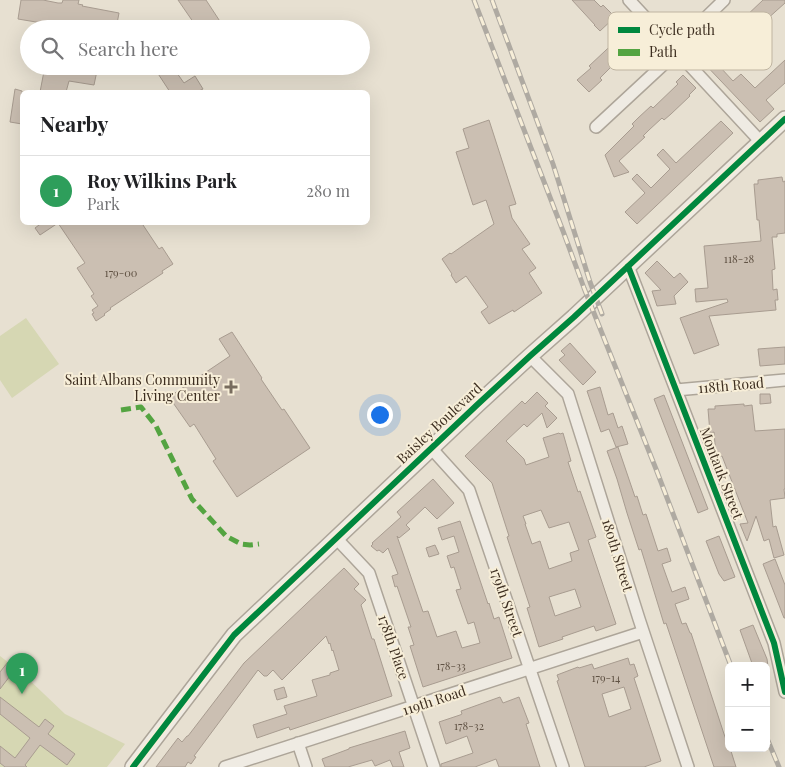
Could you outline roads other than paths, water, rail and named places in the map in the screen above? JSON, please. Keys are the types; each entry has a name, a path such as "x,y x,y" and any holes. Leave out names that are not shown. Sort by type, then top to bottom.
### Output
{"street":[{"path":"629,0 640,12"},
{"path":"712,12 724,0"},
{"path":"596,127 657,70"},
{"path":"694,70 760,141"},
{"name":"Baisley Boulevard","path":"133,767 234,635 431,448 785,119"},
{"name":"Montauk Street","path":"628,266 676,390 780,641 785,692"},
{"name":"180th Street","path":"530,356 568,394 688,767"},
{"name":"118th Road","path":"676,390 785,380"},
{"name":"179th Street","path":"431,448 469,490 563,767"},
{"name":"178th Place","path":"336,538 369,573 434,767"},
{"name":"119th Road","path":"225,767 643,632"},
{"path":"298,743 306,767"}],"railway":[{"path":"474,0 729,662"},
{"path":"492,0 553,164 602,314"},
{"path":"770,746 779,767"}],"place":[{"name":"Saint Albans Community Living Center","path":"231,387"},
{"name":"Roy Wilkins Park","path":"22,694"}]}
